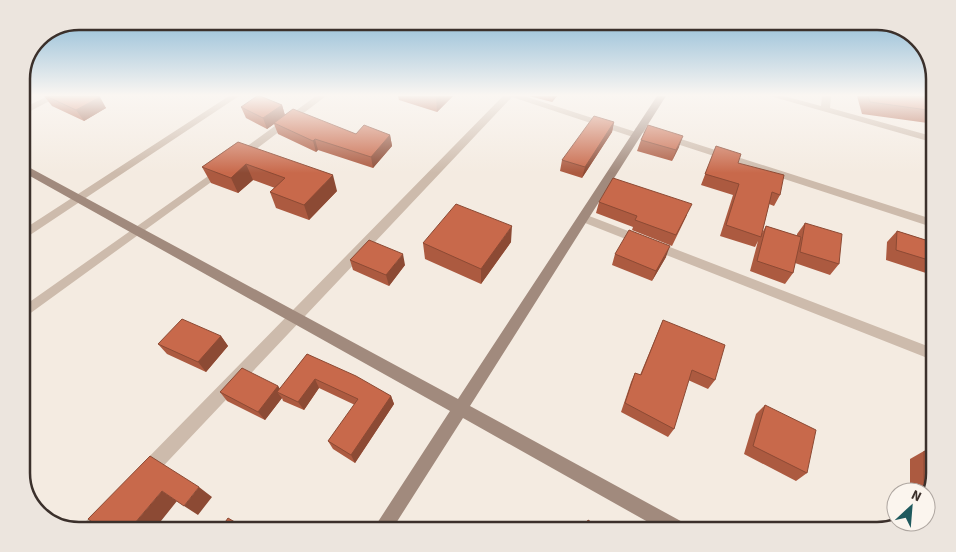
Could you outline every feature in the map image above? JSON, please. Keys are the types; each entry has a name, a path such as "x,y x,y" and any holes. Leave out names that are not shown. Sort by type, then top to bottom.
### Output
{"street":[{"path":"30,230 196,122"},
{"path":"30,309 287,122"},
{"path":"138,481 483,122"},
{"path":"603,122 926,221"},
{"path":"387,522 645,122"},
{"path":"870,122 926,137"},
{"path":"30,171 461,409 654,522"},
{"path":"584,218 926,351"},
{"path":"98,522 117,502"}],"building":[{"path":"325,122 356,134 364,125 390,135 371,157 315,139 313,141 274,123"},
{"path":"590,122 614,122 585,167 562,160"},
{"path":"648,125 683,136 676,150 641,140"},
{"path":"238,142 333,175 304,205 270,192 285,178 246,164 231,178 202,167"},
{"path":"716,146 741,154 738,163 784,175 780,195 772,192 761,237 726,225 739,184 705,174"},
{"path":"613,178 692,204 676,235 635,220 637,216 599,202"},
{"path":"456,204 512,226 481,269 423,243"},
{"path":"805,223 842,234 839,264 800,252"},
{"path":"766,226 801,237 793,273 757,261"},
{"path":"629,230 670,246 656,271 615,254"},
{"path":"897,231 926,240 926,259 896,250"},
{"path":"369,240 403,254 386,275 350,260"},
{"path":"182,319 221,336 198,362 158,344"},
{"path":"663,320 725,345 715,380 692,370 674,429 625,403 635,373 641,375"},
{"path":"307,354 356,376 391,396 351,455 328,441 358,399 315,379 298,402 277,392"},
{"path":"242,368 278,386 258,412 220,392"},
{"path":"765,405 816,430 807,473 753,446"},
{"path":"924,451 926,452 926,479 924,482"},
{"path":"150,456 199,487 184,506 162,491 136,522 92,522 88,519"},
{"path":"228,518 235,522 225,522"}]}
